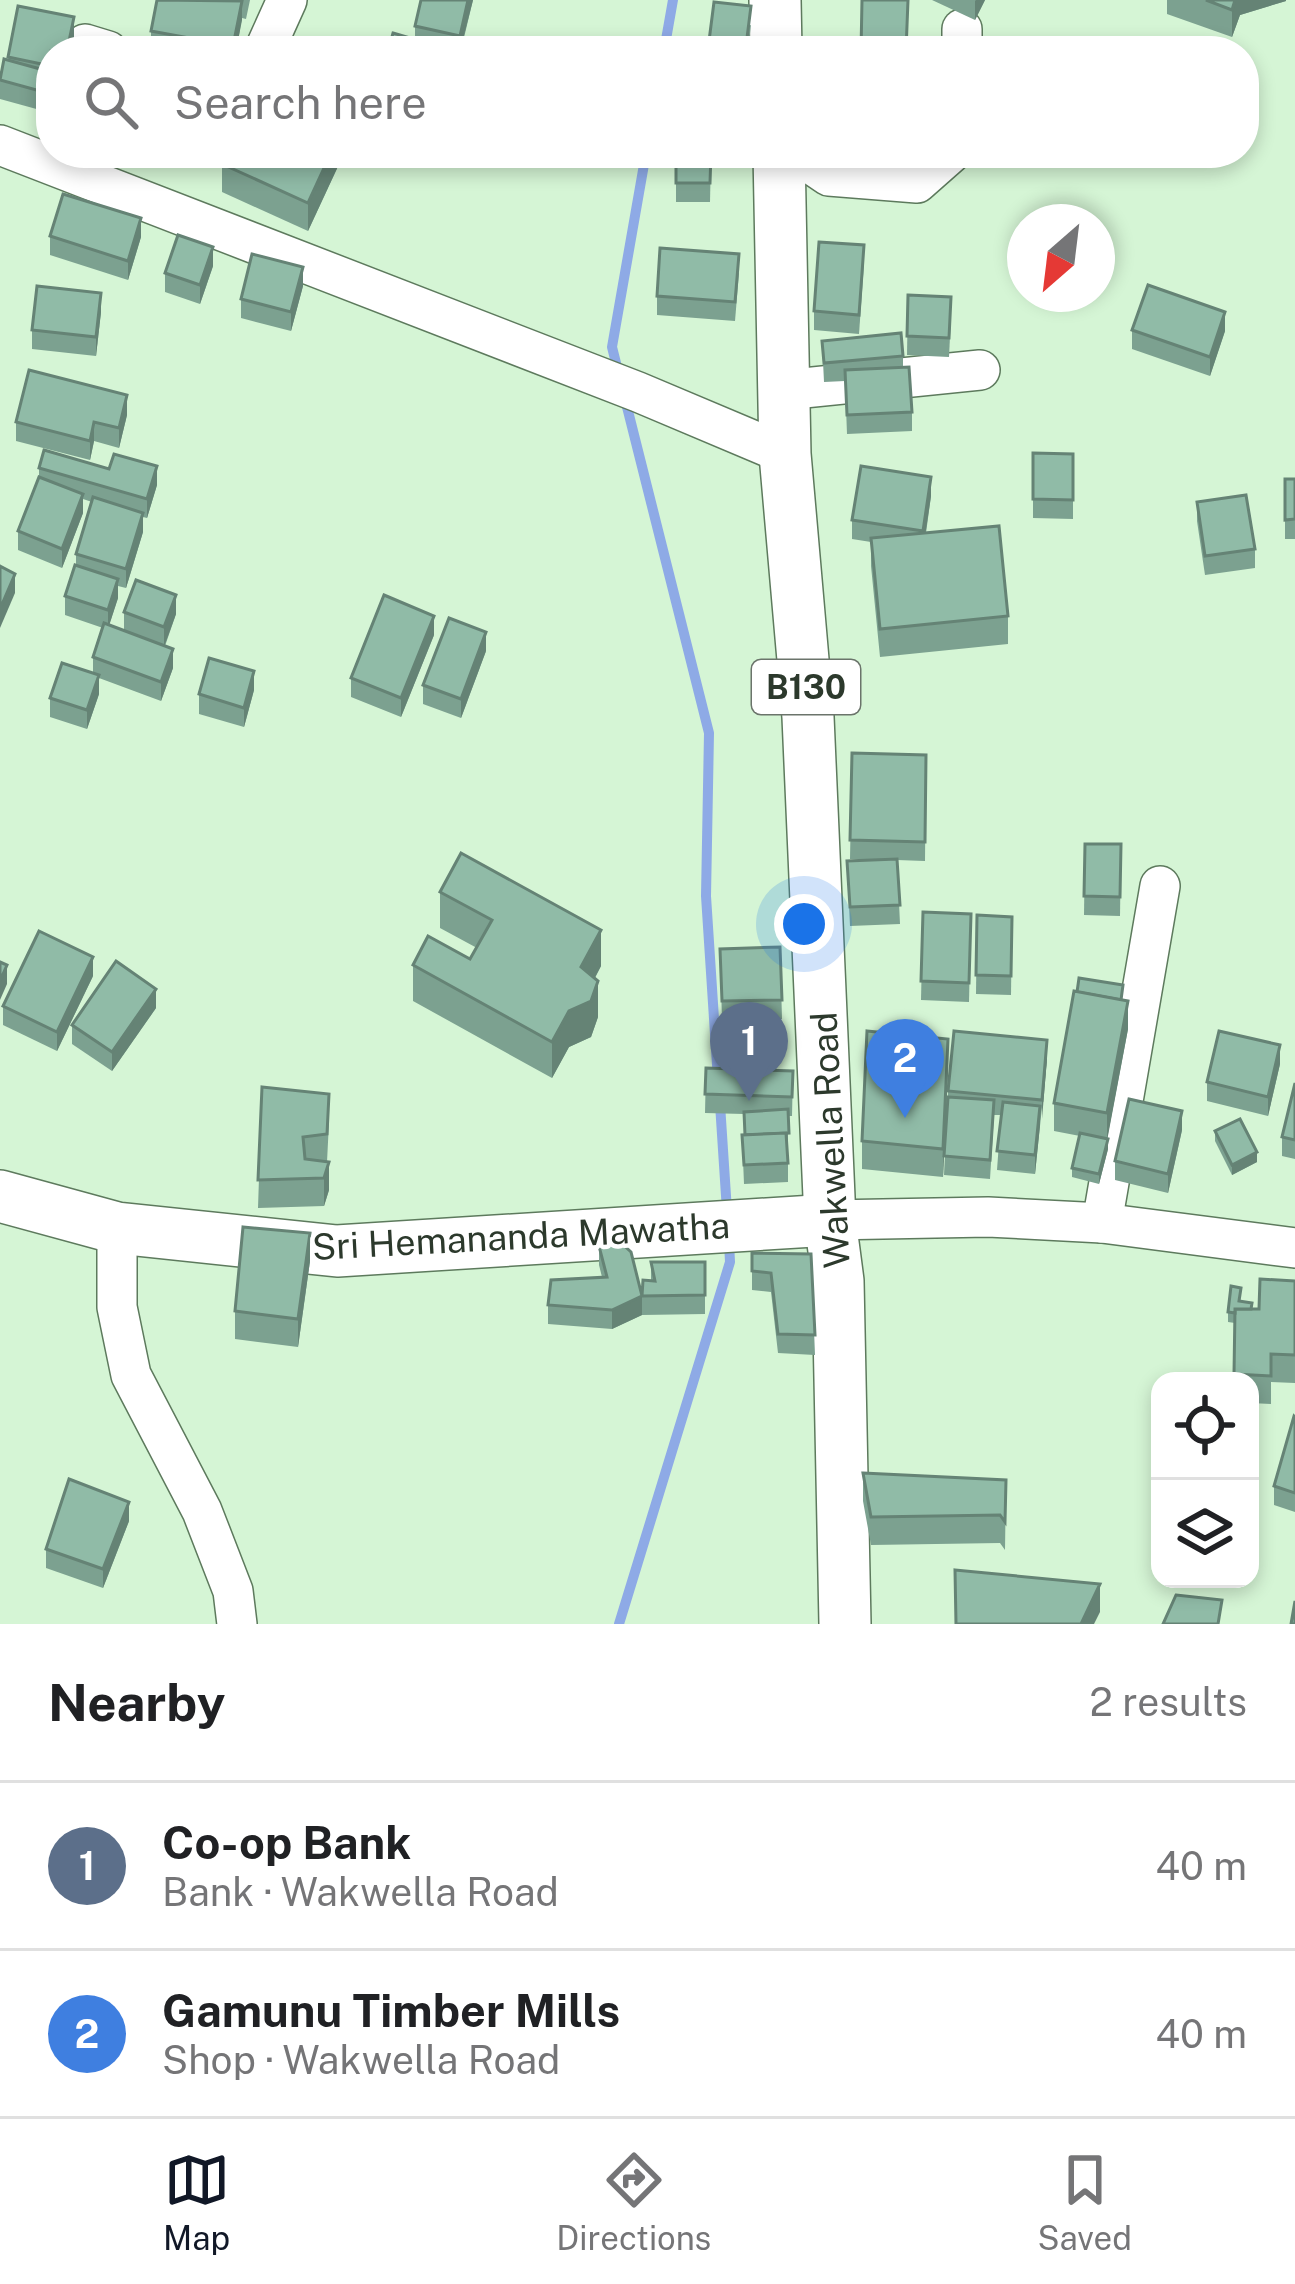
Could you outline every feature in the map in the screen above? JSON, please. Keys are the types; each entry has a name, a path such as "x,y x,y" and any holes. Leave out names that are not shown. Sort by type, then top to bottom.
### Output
{"main road":[{"path":"775,0 776,36"},
{"name":"Wakwella Road","path":"779,168 785,454 808,717 830,1220 838,1280 844,1624"},
{"name":"Sri Hemananda Mawatha","path":"0,1196 117,1228 337,1250 830,1220"}],"street":[{"path":"270,36 286,0"},
{"path":"0,146 36,160"},
{"path":"57,168 621,385 785,454"},
{"path":"817,168 829,176 917,183 934,168"},
{"path":"784,390 980,370"},
{"path":"1102,1222 1160,886"},
{"path":"830,1220 988,1217 1102,1222 1295,1248"},
{"path":"117,1228 117,1306 131,1375 202,1510 233,1591 237,1624"}],"building":[{"path":"157,0 242,1 235,36 151,31"},
{"path":"421,0 468,0 460,36 415,26"},
{"path":"862,0 908,0 907,36 861,36"},
{"path":"1206,0 1235,0 1232,10"},
{"path":"714,2 751,6 747,36 710,36"},
{"path":"18,6 74,17 70,36 36,36 36,63 8,57"},
{"path":"4,59 36,68 36,90 0,80"},
{"path":"231,168 324,168 308,203"},
{"path":"676,168 710,168 710,183 676,183"},
{"path":"63,194 141,218 128,261 50,236"},
{"path":"178,235 213,247 200,285 165,273"},
{"path":"819,242 864,245 859,315 814,311"},
{"path":"660,248 739,254 735,302 657,296"},
{"path":"252,254 303,267 291,312 241,299"},
{"path":"1148,285 1225,312 1210,357 1132,330"},
{"path":"37,286 101,293 96,337 32,330"},
{"path":"908,295 951,297 949,338 907,336"},
{"path":"901,333 903,356 824,363 822,341"},
{"path":"909,367 912,412 847,415 845,370"},
{"path":"29,370 127,395 119,428 94,422 90,441 16,422"},
{"path":"44,450 109,469 114,454 157,466 147,499 39,468"},
{"path":"1033,453 1073,454 1073,500 1033,499"},
{"path":"861,466 931,477 923,531 852,520"},
{"path":"39,477 83,494 62,549 18,531"},
{"path":"1285,479 1295,479 1295,519 1285,520"},
{"path":"1246,495 1255,549 1205,556 1197,502"},
{"path":"93,497 143,513 126,569 76,554"},
{"path":"999,526 1008,616 880,629 871,538"},
{"path":"75,565 118,579 108,610 65,596"},
{"path":"0,566 15,574 0,609"},
{"path":"136,580 176,595 164,627 124,612"},
{"path":"384,595 434,616 401,698 351,678"},
{"path":"449,618 486,632 461,699 423,685"},
{"path":"104,623 173,649 161,682 93,657"},
{"path":"209,658 254,671 244,708 199,694"},
{"path":"62,663 99,675 87,710 50,698"},
{"path":"852,753 926,755 925,842 850,840"},
{"path":"1085,844 1121,844 1120,897 1084,896"},
{"path":"461,853 601,930 581,967 598,981 591,1001 569,1011 552,1042 413,965 428,936 470,959 492,920 440,892"},
{"path":"897,859 900,905 850,907 847,861"},
{"path":"923,912 971,914 969,983 921,981"},
{"path":"977,915 1012,917 1011,976 976,975"},
{"path":"39,931 93,957 57,1032 3,1006"},
{"path":"780,947 782,1000 722,1001 720,949"},
{"path":"116,961 156,989 112,1052 72,1025"},
{"path":"1079,978 1123,985 1121,1000 1077,992"},
{"path":"1074,991 1128,1001 1107,1113 1054,1103"},
{"path":"719,1020 766,1020 767,1056 720,1057"},
{"path":"867,1031 948,1039 943,1149 862,1141"},
{"path":"954,1031 1047,1040 1042,1100 948,1091"},
{"path":"1219,1031 1280,1045 1268,1097 1207,1082"},
{"path":"706,1068 793,1071 792,1097 705,1094"},
{"path":"1295,1083 1295,1140 1282,1137"},
{"path":"262,1087 329,1094 327,1134 303,1137 305,1159 329,1162 324,1178 258,1180"},
{"path":"948,1097 994,1100 990,1160 944,1156"},
{"path":"1129,1099 1182,1111 1168,1174 1115,1161"},
{"path":"1003,1102 1040,1106 1035,1155 997,1151"},
{"path":"788,1109 789,1133 745,1135 744,1112"},
{"path":"1240,1119 1257,1152 1232,1165 1215,1131"},
{"path":"786,1133 788,1163 744,1165 742,1135"},
{"path":"1080,1133 1108,1139 1099,1174 1072,1168"},
{"path":"243,1227 310,1233 298,1319 235,1311"},
{"path":"617,1239 631,1252 642,1296 612,1310 548,1305 551,1280 607,1277 599,1246"},
{"path":"752,1253 811,1254 815,1335 778,1334 771,1273 752,1271"},
{"path":"651,1262 705,1262 705,1295 642,1296 643,1280 655,1281"},
{"path":"1260,1279 1295,1281 1295,1355 1271,1354 1271,1376 1234,1372 1235,1309 1259,1309"},
{"path":"1231,1286 1241,1288 1239,1301 1252,1303 1251,1309 1228,1312"},
{"path":"1295,1417 1295,1493 1274,1486"},
{"path":"863,1473 1006,1480 1005,1522 1000,1515 871,1517"},
{"path":"69,1479 129,1502 103,1569 46,1549"},
{"path":"955,1570 1100,1584 1081,1624 956,1624"},
{"path":"1176,1595 1222,1600 1218,1624 1163,1624"}],"waterway":[{"path":"667,36 673,0"},
{"path":"618,371 612,347 643,168"},
{"path":"624,395 709,733 706,896 718,1080"},
{"path":"720,1104 727,1211"},
{"path":"619,1624 730,1262 729,1242"}],"place":[{"name":"Co-op Bank","path":"749,1101"},
{"name":"Gamunu Timber Mills","path":"905,1118"}]}
